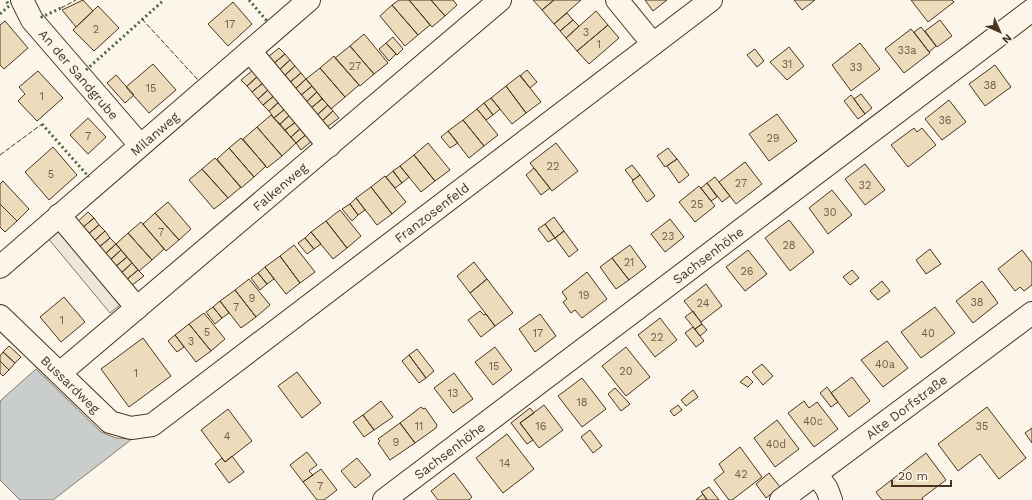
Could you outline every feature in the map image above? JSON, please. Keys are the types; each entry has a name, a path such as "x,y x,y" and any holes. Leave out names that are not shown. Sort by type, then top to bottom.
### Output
{"street":[{"name":"An der Sandgrube","path":"22,0 32,20 140,145"},
{"name":"Milanweg","path":"0,267 309,0"},
{"name":"Falkenweg","path":"60,373 500,0"},
{"path":"617,0 653,44"},
{"name":"Franzosenfeld","path":"152,425 711,0"},
{"name":"Sachsenhöhe","path":"384,500 1032,10"},
{"path":"250,51 329,146"},
{"path":"59,215 137,308"},
{"name":"Alte Dorfstraße","path":"781,500 817,475 1032,313"},
{"name":"Bussardweg","path":"0,316 110,422 131,428 152,425"},
{"path":"817,475 827,489 831,500"}],"shaded area":[{"path":"58,228 121,304 110,313 47,237"},
{"path":"36,369 101,432 116,438 132,439 53,500 20,500 0,480 0,401"}],"building":[{"path":"83,0 93,11 76,27 62,10"},
{"path":"399,0 409,0 430,25 418,35 392,5"},
{"path":"409,0 431,0 445,16 432,27"},
{"path":"431,0 453,0 457,5 445,16"},
{"path":"533,0 554,0 542,10"},
{"path":"554,0 581,0 554,24 542,10"},
{"path":"645,0 667,0 653,11"},
{"path":"794,0 815,0 802,10"},
{"path":"911,0 952,0 954,2 928,22"},
{"path":"233,2 252,24 228,46 208,24"},
{"path":"392,5 418,35 405,46 380,16"},
{"path":"98,6 119,28 94,51 73,30"},
{"path":"596,11 608,25 577,51 566,38"},
{"path":"567,13 573,20 560,31 554,24"},
{"path":"573,20 579,26 566,38 560,31"},
{"path":"940,20 952,36 937,47 925,31"},
{"path":"5,21 28,48 4,69 0,65 0,25"},
{"path":"608,25 619,38 589,64 577,51"},
{"path":"921,27 936,46 929,52 914,32"},
{"path":"911,29 930,53 904,73 885,49"},
{"path":"364,34 388,63 374,74 350,46"},
{"path":"393,37 403,49 397,55 386,43"},
{"path":"386,43 396,54 389,61 379,49"},
{"path":"860,43 880,69 851,91 832,65"},
{"path":"350,46 374,74 360,86 335,58"},
{"path":"789,47 804,66 787,80 770,62"},
{"path":"279,48 285,54 273,64 268,57"},
{"path":"755,49 764,61 757,67 747,55"},
{"path":"285,54 290,60 279,70 273,64"},
{"path":"334,56 359,85 345,97 320,68"},
{"path":"290,60 295,66 284,76 279,70"},
{"path":"153,64 176,90 149,113 126,87"},
{"path":"995,65 1011,87 985,106 969,84"},
{"path":"295,66 301,73 289,83 284,76"},
{"path":"320,68 345,97 331,109 306,79"},
{"path":"253,70 258,76 247,86 241,80"},
{"path":"527,70 537,82 530,88 520,76"},
{"path":"38,71 63,98 37,121 18,101 25,94 19,87"},
{"path":"301,73 306,79 295,89 289,83"},
{"path":"116,75 134,95 125,103 107,83"},
{"path":"520,75 541,102 526,113 506,86"},
{"path":"258,76 264,82 252,92 247,86"},
{"path":"306,79 312,86 300,96 295,89"},
{"path":"264,82 269,89 258,99 252,92"},
{"path":"312,86 317,92 306,102 300,96"},
{"path":"506,86 526,113 512,124 491,98"},
{"path":"269,89 275,95 263,105 258,99"},
{"path":"317,92 322,99 311,108 306,102"},
{"path":"861,94 872,108 865,114 854,99"},
{"path":"275,95 280,101 269,111 263,105"},
{"path":"851,95 865,114 858,119 844,101"},
{"path":"491,98 500,109 493,115 484,103"},
{"path":"322,99 328,105 317,115 311,108"},
{"path":"949,100 966,122 942,140 925,119"},
{"path":"280,101 286,108 274,118 269,111"},
{"path":"484,103 493,115 486,120 477,109"},
{"path":"328,105 333,111 322,121 317,115"},
{"path":"286,108 291,114 280,124 274,118"},
{"path":"477,109 498,135 484,146 463,120"},
{"path":"333,111 339,118 327,127 322,121"},
{"path":"291,114 297,121 285,130 280,124"},
{"path":"777,114 797,141 769,161 749,134"},
{"path":"271,115 296,143 282,156 257,127"},
{"path":"88,118 106,137 88,154 70,135"},
{"path":"463,120 484,146 469,158 448,131"},
{"path":"297,121 302,127 291,137 285,130"},
{"path":"257,127 282,156 267,168 243,139"},
{"path":"302,127 308,133 296,143 291,137"},
{"path":"914,128 917,132 922,128 936,145 908,167 891,145"},
{"path":"448,131 458,143 450,148 441,137"},
{"path":"308,133 313,140 301,150 296,143"},
{"path":"241,138 266,166 254,177 229,148"},
{"path":"428,143 450,170 435,181 414,155"},
{"path":"556,143 578,171 552,191 530,163"},
{"path":"53,147 77,175 49,200 25,172"},
{"path":"229,148 254,177 241,188 217,159"},
{"path":"668,148 677,159 665,167 657,156"},
{"path":"414,155 435,181 421,192 400,166"},
{"path":"215,158 241,187 228,198 202,169"},
{"path":"677,159 689,175 679,183 667,166"},
{"path":"745,162 762,184 736,204 719,182"},
{"path":"865,164 885,190 865,205 845,179"},
{"path":"632,165 640,175 633,180 625,170"},
{"path":"400,166 409,177 402,183 393,171"},
{"path":"534,168 550,188 541,195 526,175"},
{"path":"202,169 228,198 214,209 189,180"},
{"path":"393,171 402,183 395,188 386,177"},
{"path":"640,175 655,196 647,202 632,181"},
{"path":"385,176 406,202 392,214 371,187"},
{"path":"715,177 730,196 722,202 707,183"},
{"path":"3,181 29,209 17,221 0,204 0,184"},
{"path":"707,183 717,197 711,201 701,188"},
{"path":"699,186 715,206 695,222 679,202"},
{"path":"371,187 392,214 377,225 356,198"},
{"path":"832,190 852,215 828,234 809,208"},
{"path":"356,198 365,210 358,215 350,204"},
{"path":"168,202 191,229 179,240 155,213"},
{"path":"0,204 17,221 5,232 0,227"},
{"path":"350,204 358,215 352,221 342,209"},
{"path":"340,210 361,236 347,248 326,221"},
{"path":"88,212 94,218 81,229 76,223"},
{"path":"155,213 179,240 166,251 143,224"},
{"path":"554,217 564,231 555,238 545,224"},
{"path":"94,218 99,225 87,235 81,229"},
{"path":"670,219 684,237 665,252 651,234"},
{"path":"789,220 814,252 790,271 765,238"},
{"path":"326,221 347,248 333,259 311,232"},
{"path":"141,222 164,249 152,260 128,233"},
{"path":"545,224 555,238 548,242 538,229"},
{"path":"99,225 105,231 93,242 87,235"},
{"path":"105,231 110,238 98,248 93,242"},
{"path":"564,231 578,250 569,257 555,238"},
{"path":"311,232 321,244 314,249 305,238"},
{"path":"128,233 152,260 139,271 116,244"},
{"path":"110,238 116,244 104,255 98,248"},
{"path":"305,238 314,249 307,254 298,243"},
{"path":"116,244 121,250 109,261 104,255"},
{"path":"294,245 315,272 300,283 280,256"},
{"path":"630,245 646,267 629,280 612,258"},
{"path":"930,249 941,264 926,274 916,260"},
{"path":"121,250 127,257 115,267 109,261"},
{"path":"748,250 767,274 745,291 726,267"},
{"path":"1022,250 1032,263 1032,285 1024,291 1020,287 1015,291 998,269"},
{"path":"280,256 300,283 286,294 265,267"},
{"path":"127,257 132,263 120,274 115,267"},
{"path":"612,258 629,280 616,289 600,267"},
{"path":"474,262 487,279 470,293 457,276"},
{"path":"132,263 138,270 126,280 120,274"},
{"path":"265,267 274,279 267,284 258,273"},
{"path":"138,270 144,276 131,286 126,280"},
{"path":"852,270 859,278 850,285 843,277"},
{"path":"587,272 607,299 582,318 575,310 571,313 563,302 567,299 562,292"},
{"path":"258,273 267,284 260,290 251,278"},
{"path":"249,279 270,305 256,317 235,290"},
{"path":"487,279 513,313 495,326 470,293"},
{"path":"882,281 890,291 878,300 870,291"},
{"path":"982,281 998,303 973,323 956,301"},
{"path":"706,284 722,306 701,322 684,301"},
{"path":"235,290 256,317 241,328 220,301"},
{"path":"64,297 85,322 61,342 40,317"},
{"path":"220,301 229,313 222,318 213,307"},
{"path":"213,307 222,318 215,324 206,312"},
{"path":"935,307 955,333 921,358 901,332"},
{"path":"480,311 484,315 486,314 495,326 481,337 468,320"},
{"path":"693,311 702,324 695,329 685,317"},
{"path":"204,313 225,339 211,351 189,324"},
{"path":"540,314 556,336 535,352 519,329"},
{"path":"660,318 677,340 655,357 638,335"},
{"path":"189,324 211,351 196,362 175,335"},
{"path":"702,324 707,330 700,336 695,329"},
{"path":"693,327 704,341 696,347 685,333"},
{"path":"175,335 184,347 177,352 168,341"},
{"path":"143,338 171,376 129,407 101,369"},
{"path":"887,341 908,368 883,387 861,360"},
{"path":"9,346 21,357 15,363 3,352"},
{"path":"495,347 512,370 493,385 475,362"},
{"path":"626,347 650,377 626,396 602,366"},
{"path":"417,349 434,371 426,378 409,355"},
{"path":"3,352 15,363 9,370 0,361 0,356"},
{"path":"409,355 426,378 419,383 402,361"},
{"path":"0,361 9,370 3,376 0,373"},
{"path":"762,364 773,376 763,385 752,372"},
{"path":"297,372 321,403 302,418 278,386"},
{"path":"454,373 473,399 453,413 434,388"},
{"path":"747,376 753,382 748,387 740,382"},
{"path":"852,377 870,401 849,417 831,393"},
{"path":"582,378 606,409 582,427 558,396"},
{"path":"827,387 838,402 831,407 820,393"},
{"path":"615,388 630,404 621,411 608,394"},
{"path":"693,390 698,397 686,406 681,400"},
{"path":"381,401 393,417 374,430 363,415"},
{"path":"804,401 809,408 817,402 838,429 814,447 788,413"},
{"path":"544,405 563,430 539,448 520,423"},
{"path":"678,405 682,410 674,416 670,411"},
{"path":"421,407 423,409 425,408 437,425 436,428 415,443 400,423"},
{"path":"987,407 1026,458 999,479 980,454 958,471 938,444"},
{"path":"530,408 534,413 520,423 533,440 527,444 511,423"},
{"path":"228,409 252,441 225,462 201,430"},
{"path":"363,415 374,430 364,437 353,422"},
{"path":"777,420 799,449 775,467 754,438"},
{"path":"400,423 415,443 390,460 378,443 380,441 378,439"},
{"path":"1032,428 1032,443 1025,433"},
{"path":"590,430 602,446 593,453 581,437"},
{"path":"507,434 534,469 503,493 476,458"},
{"path":"740,447 762,477 732,500 729,500 714,480 724,472 719,464"},
{"path":"307,452 317,465 309,471 313,475 303,482 290,465"},
{"path":"926,453 946,480 922,498 923,500 882,500 876,492"},
{"path":"232,456 244,472 229,483 215,464 222,458 225,462"},
{"path":"357,458 371,475 355,488 341,471"},
{"path":"321,469 337,490 324,500 317,500 303,482"},
{"path":"454,473 472,497 469,500 438,500 431,491"},
{"path":"769,473 780,487 766,498 756,484"},
{"path":"709,487 719,500 707,500 701,492"},
{"path":"703,494 707,500 696,500"}],"hedge":[{"path":"0,14 9,6 6,0"},
{"path":"86,70 164,0"},
{"path":"249,0 267,21"},
{"path":"41,16 42,17 61,8"},
{"path":"42,124 89,177"}],"fence":[{"path":"61,8 76,0"},
{"path":"142,19 198,80"},
{"path":"0,155 42,124"}]}
